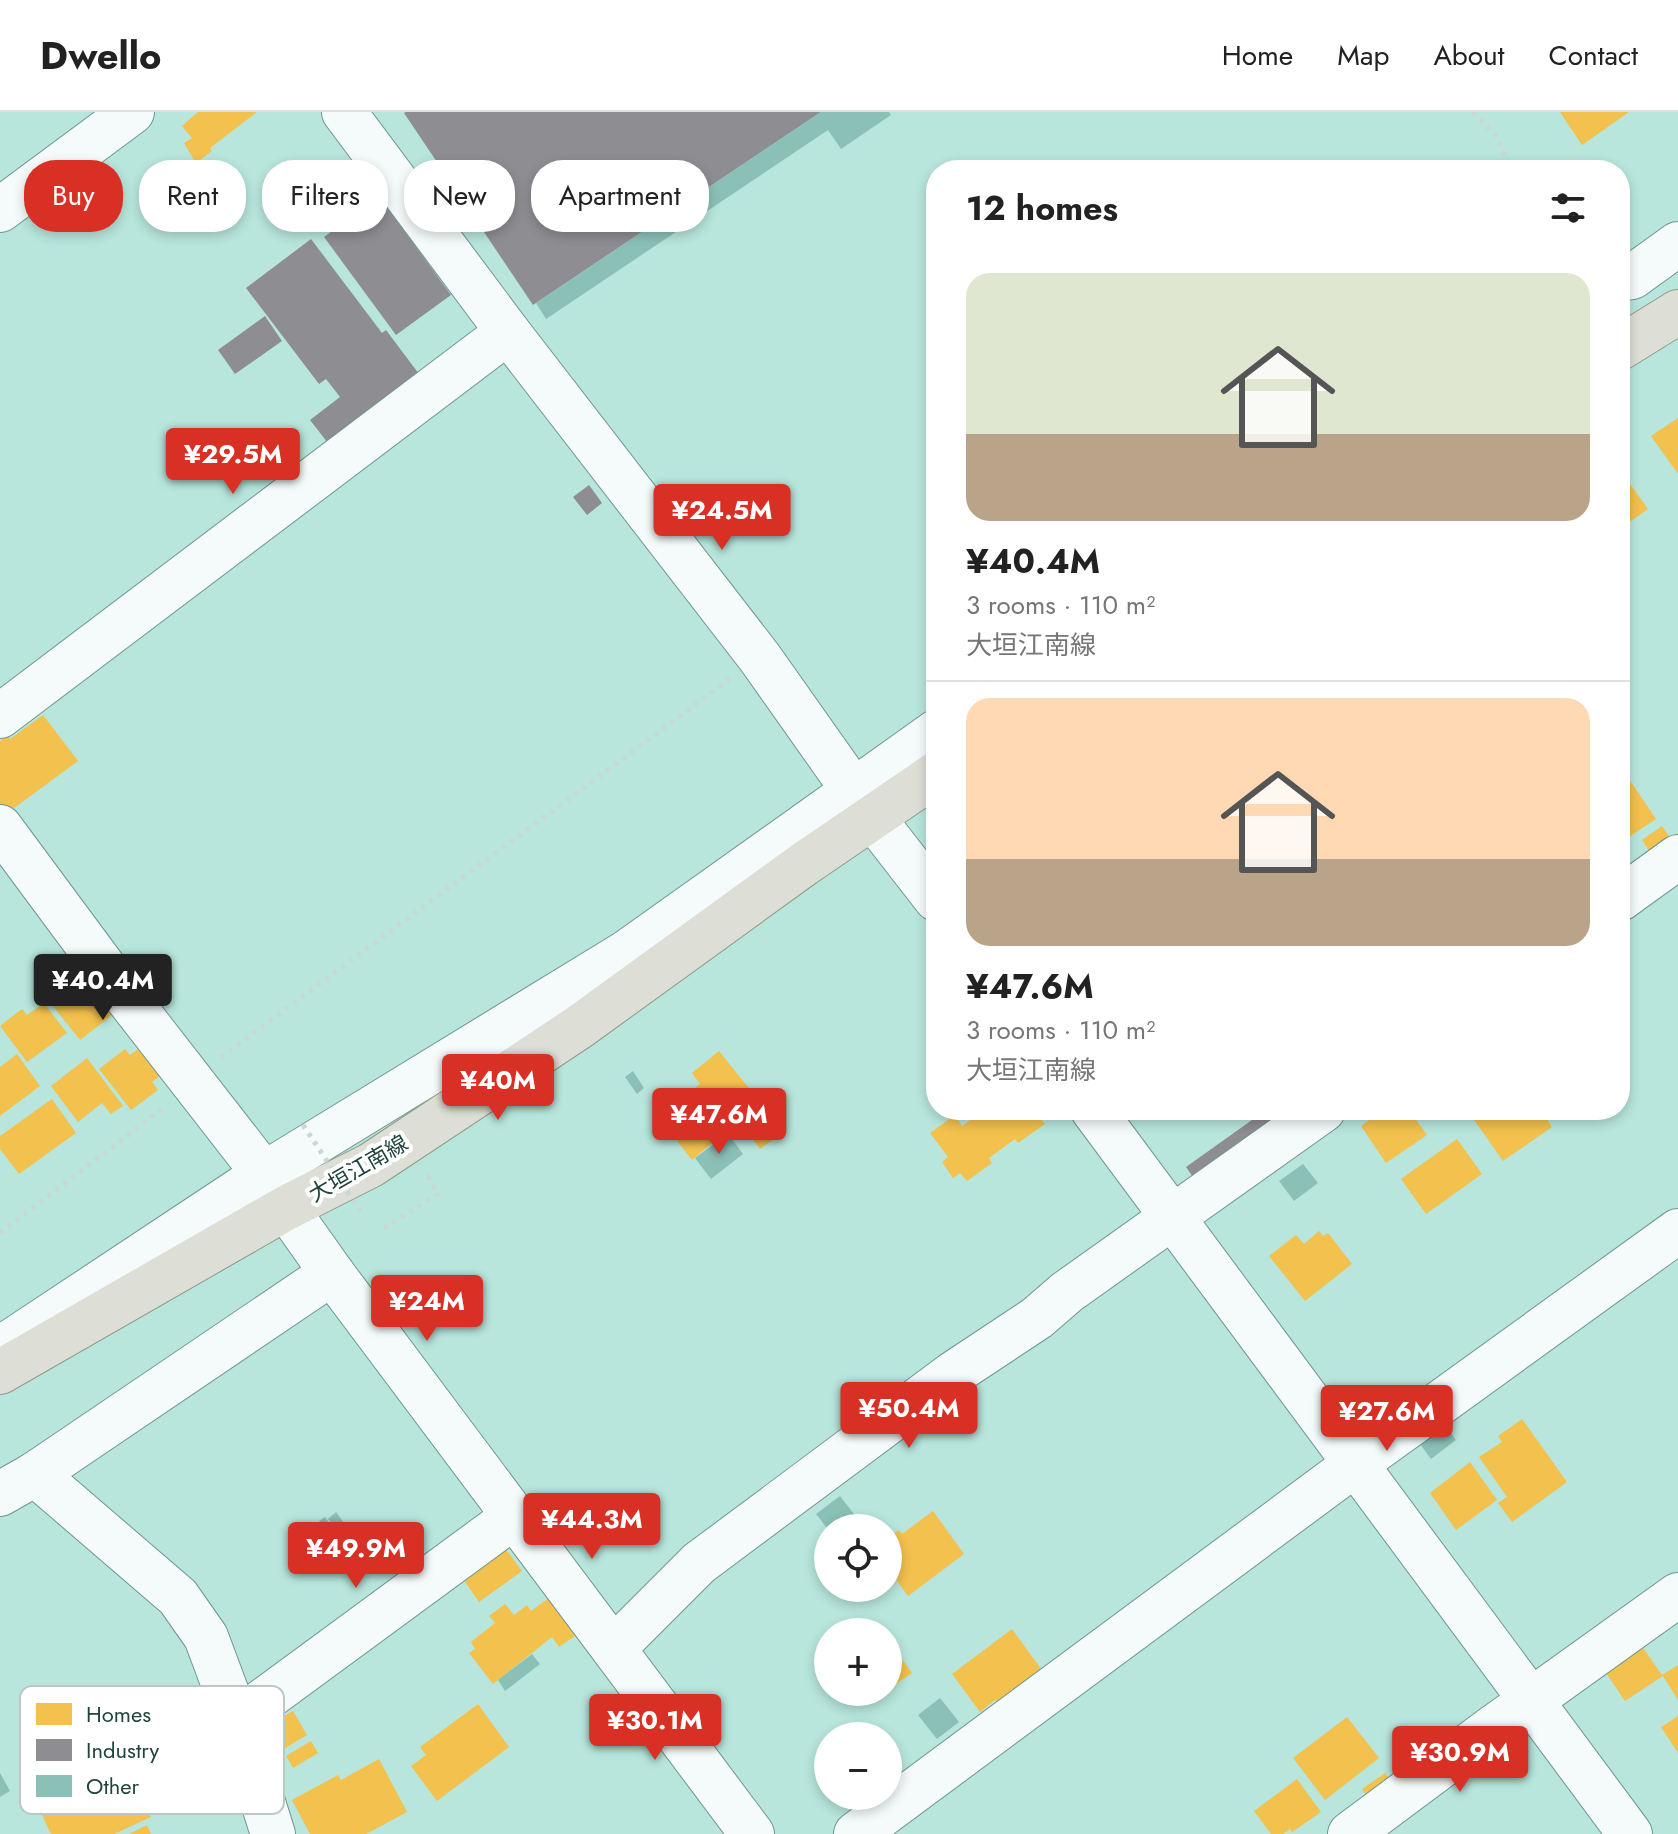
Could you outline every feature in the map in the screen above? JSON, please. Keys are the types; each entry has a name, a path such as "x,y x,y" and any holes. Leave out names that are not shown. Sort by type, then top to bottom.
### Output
{"main road":[{"path":"1630,342 1678,312"},
{"name":"大垣江南線","path":"0,1372 275,1191 371,1165 553,1044 804,864 863,804 926,778"}],"street":[{"path":"0,210 132,112"},
{"path":"344,112 508,332 760,658 863,804 926,886"},
{"path":"1630,277 1678,244"},
{"path":"0,716 508,332"},
{"path":"863,804 926,742"},
{"path":"0,827 275,1191 332,1273 752,1834"},
{"path":"1630,892 1678,857"},
{"path":"1100,1120 1630,1834"},
{"path":"614,1648 699,1563 954,1373 1037,1318 1067,1292 1309,1120"},
{"path":"0,1349 275,1191"},
{"path":"856,1834 1354,1465 1678,1231"},
{"path":"224,1686 206,1637 178,1597 18,1484 332,1273"},
{"path":"283,1686 516,1515"},
{"path":"1350,1834 1678,1595"},
{"path":"267,1814 273,1834"}],"path":[{"path":"1473,112 1495,134 1507,160"},
{"path":"0,1233 194,1083 229,1050 760,658"},
{"path":"303,1125 364,1217 376,1209"},
{"path":"384,1228 438,1194 428,1177 415,1185"}],"building: Homes":[{"path":"198,112 257,112 210,148 212,151 200,160 194,160 184,143 192,138 182,126"},
{"path":"1560,112 1629,112 1582,145"},
{"path":"1678,418 1678,474 1651,436"},
{"path":"1630,484 1648,509 1630,522"},
{"path":"43,715 78,761 6,814 0,806 0,741 8,735 10,739"},
{"path":"1630,780 1656,819 1630,836"},
{"path":"1662,826 1676,846 1655,860 1642,840"},
{"path":"92,972 120,1009 80,1040 49,1001"},
{"path":"44,1003 67,1033 27,1062 0,1026 22,1009 27,1015"},
{"path":"145,1044 166,1072 152,1082 158,1090 131,1110 99,1069 125,1049 130,1055"},
{"path":"719,1051 760,1102 692,1160 652,1108 677,1088 684,1097 700,1084 692,1073"},
{"path":"17,1054 40,1086 0,1116 0,1067"},
{"path":"87,1058 123,1106 111,1114 102,1103 78,1122 51,1086"},
{"path":"52,1099 76,1133 19,1174 0,1149 0,1136"},
{"path":"765,1103 786,1130 760,1149 740,1122"},
{"path":"948,1120 958,1120 962,1126 970,1120 1042,1120 1045,1124 1018,1143 1015,1139 989,1158 992,1163 967,1181 960,1173 953,1178 942,1162 948,1157 930,1133"},
{"path":"1369,1120 1416,1120 1427,1135 1386,1163 1361,1126"},
{"path":"1474,1120 1547,1120 1552,1127 1503,1161"},
{"path":"1457,1139 1482,1174 1426,1214 1401,1179"},
{"path":"1319,1231 1323,1236 1328,1233 1352,1264 1305,1301 1269,1256 1296,1235 1304,1244"},
{"path":"1522,1419 1567,1482 1512,1522 1498,1503 1507,1497 1479,1457 1502,1442 1498,1436"},
{"path":"1470,1462 1497,1500 1456,1530 1430,1493"},
{"path":"933,1511 964,1554 908,1596 902,1588 902,1534"},
{"path":"505,1548 522,1571 479,1602 463,1579"},
{"path":"557,1592 585,1629 559,1647 552,1637 493,1684 469,1653 475,1649 471,1642 495,1623 489,1616 505,1604 514,1615 527,1605 531,1611"},
{"path":"1012,1629 1044,1673 998,1703 995,1700 980,1712 952,1674"},
{"path":"1641,1645 1662,1675 1678,1665 1678,1700 1663,1676 1625,1701 1604,1670"},
{"path":"902,1659 912,1673 902,1680"},
{"path":"478,1704 509,1747 437,1801 411,1766 426,1755 420,1747"},
{"path":"293,1711 307,1735 284,1749 284,1716"},
{"path":"1678,1716 1678,1753 1661,1727"},
{"path":"1347,1717 1379,1758 1325,1800 1293,1758"},
{"path":"311,1741 318,1753 293,1768 286,1756"},
{"path":"379,1759 407,1812 366,1834 310,1834 292,1800 338,1775 341,1780"},
{"path":"1385,1773 1395,1787 1372,1804 1362,1789"},
{"path":"1297,1779 1321,1812 1292,1832 1290,1829 1283,1834 1271,1834 1254,1811"},
{"path":"42,1814 150,1814 151,1817 114,1834 51,1834"},
{"path":"147,1825 151,1834 129,1834"}],"building: Industry":[{"path":"821,112 709,187 709,160 531,160 531,232 642,232 533,305 484,232 515,232 515,160 436,160 404,113"},
{"path":"388,208 451,295 396,335 324,237 331,232 388,232"},
{"path":"311,239 382,333 386,330 422,378 331,447 310,420 340,397 326,379 319,384 246,288"},
{"path":"265,316 282,341 235,374 218,350"},
{"path":"589,485 602,503 587,515 573,497"},
{"path":"1252,1120 1303,1120 1198,1184 1186,1167"}],"building: Other":[{"path":"821,112 889,112 891,115 841,149 828,130 709,210 709,187"},
{"path":"642,232 676,232 546,319 536,303"},
{"path":"633,1071 644,1088 637,1094 625,1077"},
{"path":"728,1134 743,1154 711,1179 695,1158"},
{"path":"1303,1164 1318,1183 1294,1201 1279,1181"},
{"path":"1438,1415 1456,1440 1431,1459 1412,1433"},
{"path":"840,1496 854,1514 816,1514"},
{"path":"336,1512 344,1523 337,1529 328,1519"},
{"path":"325,1517 330,1524 324,1528 319,1521"},
{"path":"532,1654 540,1664 505,1691 498,1680"},
{"path":"940,1698 959,1722 937,1739 918,1715"},
{"path":"0,1773 10,1791 0,1797"}]}
